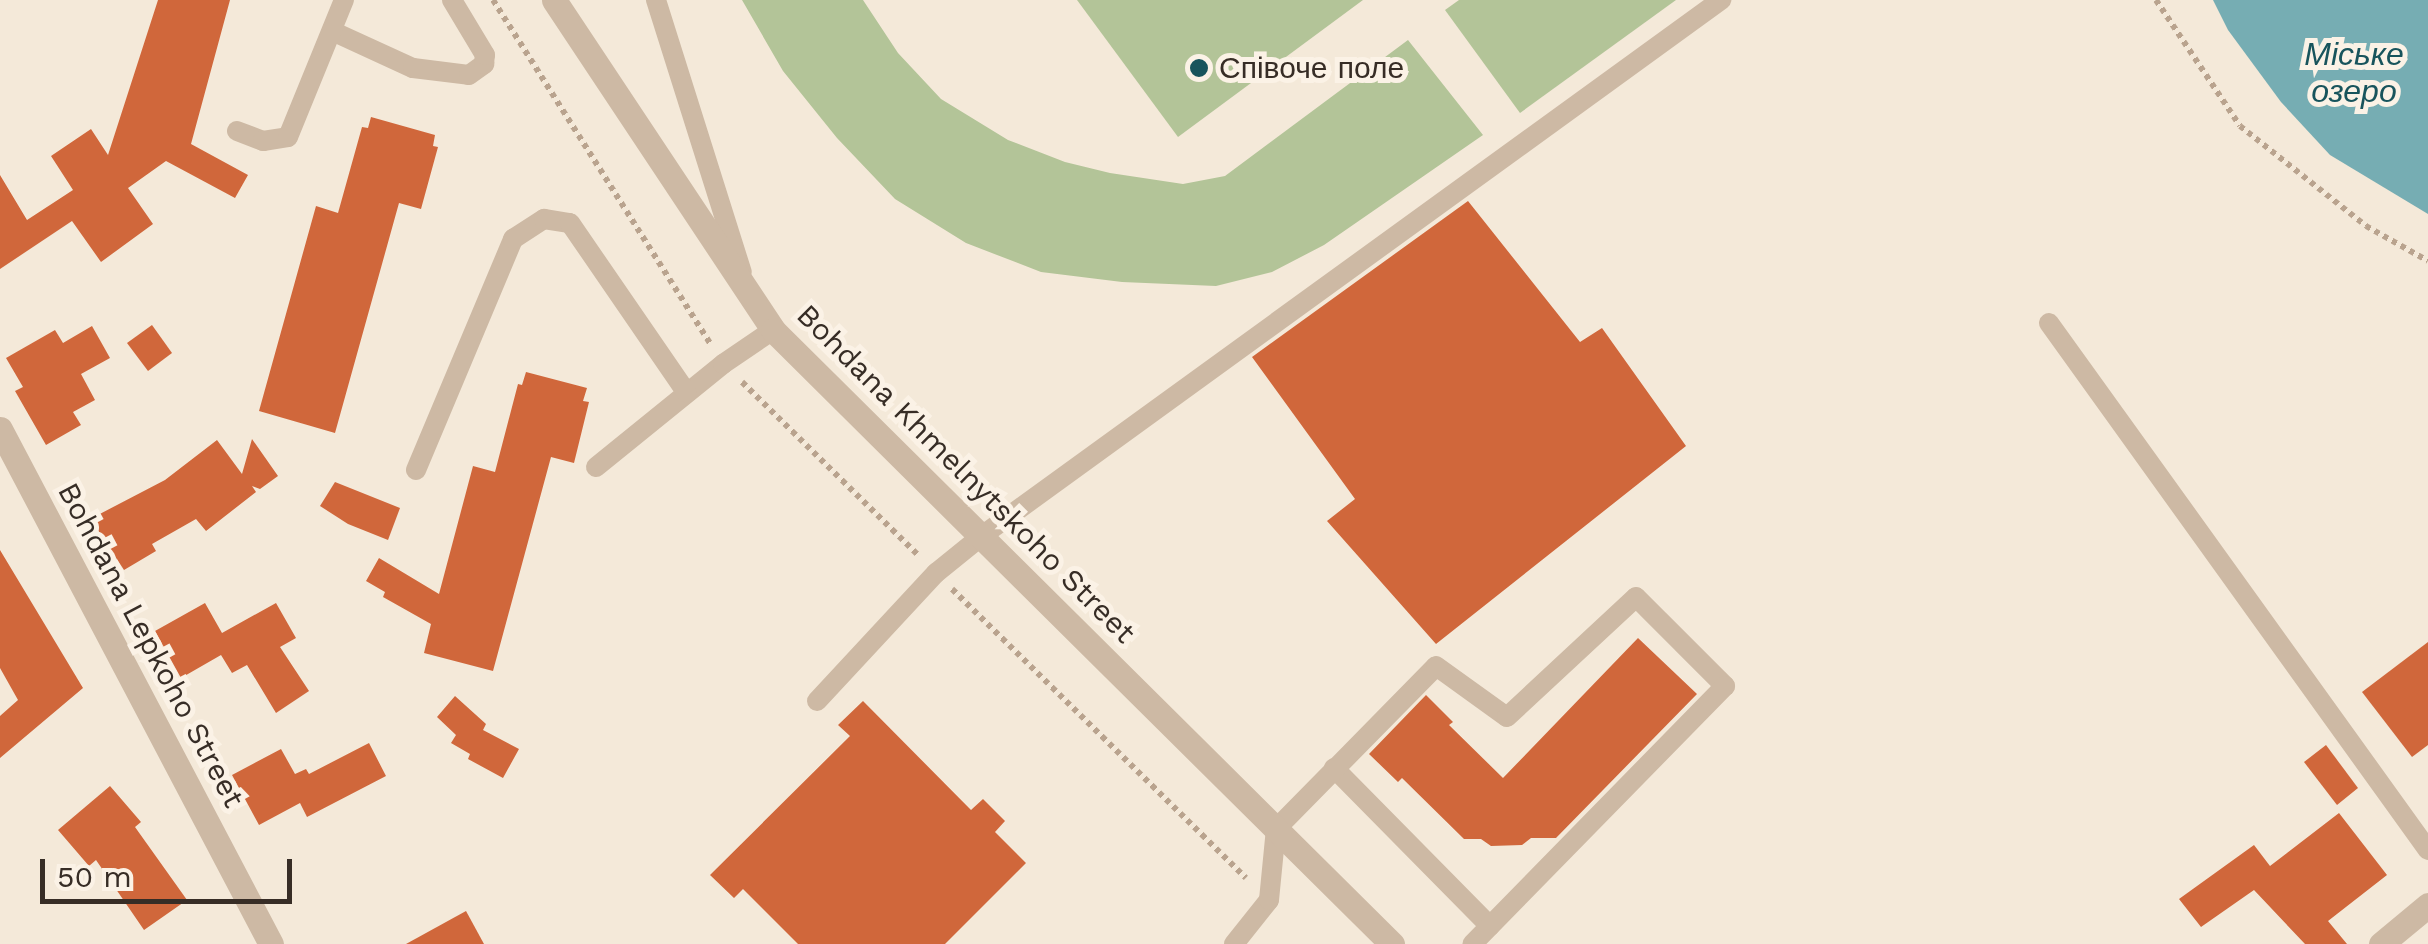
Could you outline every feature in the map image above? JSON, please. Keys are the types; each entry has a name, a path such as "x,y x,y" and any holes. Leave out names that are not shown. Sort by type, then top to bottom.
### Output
{"street":[{"name":"Bohdana Khmelnytskoho Street","path":"554,0 773,330 1392,944"},
{"name":"Bohdana Lepkoho Street","path":"0,429 272,944"},
{"path":"2381,944 2428,904"}],"lane":[{"path":"237,131 263,141 288,137 344,0"},
{"path":"332,31 413,68 469,75 484,64 485,55 452,0"},
{"path":"656,0 750,298"},
{"path":"817,701 936,573 983,536 1721,0"},
{"path":"416,470 513,239 544,219 570,224 687,393"},
{"path":"2049,323 2428,850"},
{"path":"596,467 723,364 773,330"},
{"path":"1234,944 1269,900 1276,829 1436,666 1507,717 1636,597 1725,686 1472,944"},
{"path":"1334,768 1490,926"}],"path":[{"path":"493,0 723,364 1269,900"},
{"path":"2156,0 2240,126 2366,226 2428,260"}],"green space":[{"path":"742,0 863,0 898,53 941,99 1008,140 1065,162 1110,173 1183,184 1225,176 1408,40 1483,135 1324,245 1272,272 1216,286 1122,282 1041,272 966,243 895,199 837,138 783,71"},
{"name":"Співоче поле","path":"1077,0 1363,0 1178,137"},
{"path":"1459,0 1676,0 1520,113 1445,10"}],"water":[{"name":"Міське озеро","path":"2213,0 2428,0 2428,214 2330,155 2281,102 2228,30"}],"building":[{"path":"158,0 230,0 191,144 248,175 235,198 166,161 128,188 153,224 101,262 72,221 0,269 0,175 27,220 73,190 51,156 91,129 108,155"},
{"path":"371,117 435,135 433,146 438,147 421,209 399,203 335,433 259,411 316,206 338,213 362,127 368,128"},
{"path":"1468,201 1580,342 1602,328 1686,446 1436,644 1327,521 1355,499 1252,357"},
{"path":"152,325 172,353 148,371 127,343"},
{"path":"92,326 110,358 81,374 95,400 73,412 81,425 46,445 15,391 23,387 6,358 55,330 63,343"},
{"path":"526,372 587,388 583,401 589,402 574,463 551,457 493,671 424,653 431,624 383,597 385,592 366,581 379,558 439,594 473,466 495,472 518,384 522,385"},
{"path":"252,439 278,476 260,489 252,486 256,492 206,531 196,519 152,544 156,551 124,570 94,524 94,517 165,480 217,440 242,474"},
{"path":"335,482 400,508 388,540 348,524 320,506"},
{"path":"0,550 83,688 0,758 0,716 18,700 0,668"},
{"path":"205,603 222,633 276,603 296,638 280,647 309,691 276,713 247,665 232,673 221,655 181,678 155,631"},
{"path":"1638,638 1697,694 1556,838 1531,838 1522,845 1491,846 1481,839 1464,839 1402,778 1398,782 1369,754 1426,695 1453,722 1449,725 1503,778"},
{"path":"2428,642 2428,745 2412,757 2362,692"},
{"path":"455,696 486,724 483,730 519,749 503,778 468,759 470,754 451,743 456,735 437,717"},
{"path":"863,701 971,810 983,799 1005,821 995,832 1026,863 945,944 798,944 743,889 734,898 710,875 850,736 838,725"},
{"path":"369,743 386,776 307,817 300,803 259,825 232,775 281,749 295,774 306,769 309,774"},
{"path":"2326,745 2358,788 2337,805 2304,762"},
{"path":"110,786 141,822 135,827 187,900 144,930 96,860 89,866 58,830"},
{"path":"2339,813 2387,875 2328,921 2347,944 2305,944 2254,890 2201,927 2179,899 2254,845 2270,866"},
{"path":"466,911 484,944 406,944"}],"place":[{"name":"Співоче поле","path":"1199,68"}]}
